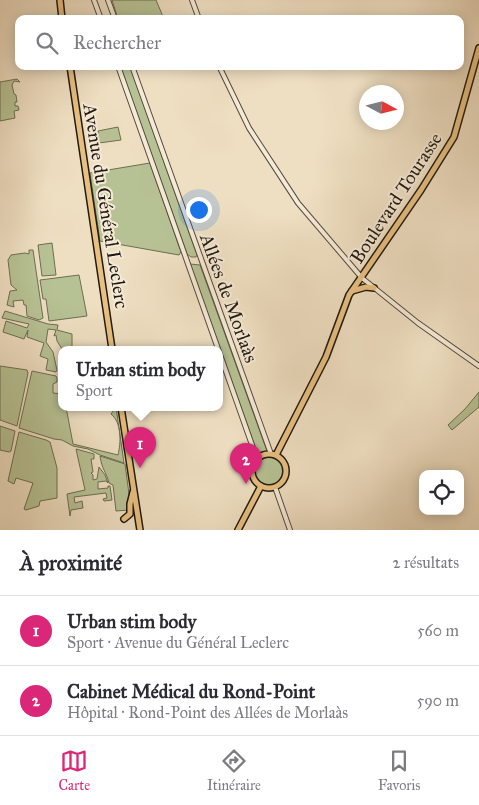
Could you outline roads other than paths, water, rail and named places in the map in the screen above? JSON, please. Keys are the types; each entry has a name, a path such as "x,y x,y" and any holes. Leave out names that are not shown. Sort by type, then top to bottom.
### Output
{"main road":[{"path":"60,0 62,15"},
{"name":"Boulevard Tourasse","path":"273,454 326,358 352,291 419,193 454,137 479,48"},
{"name":"Avenue du Général Leclerc","path":"71,70 112,346"},
{"path":"352,291 366,287 374,288"},
{"path":"122,411 140,530"},
{"path":"264,454 273,454 283,461 286,469 284,480 275,487 265,488 257,483 252,474 254,463 264,454"},
{"path":"238,530 261,486"},
{"path":"124,520 130,515 130,504 134,489"}],"street":[{"path":"94,0 100,15"},
{"path":"108,0 114,15"},
{"path":"192,0 198,15"},
{"path":"119,70 217,346"},
{"name":"Allées de Morlaàs","path":"133,70 201,261 273,454"},
{"path":"221,70 248,128 298,203 362,278 418,323 479,366"},
{"path":"223,363 257,459"},
{"path":"275,487 290,530"}],"place":[{"name":"Urban stim body","path":"140,468"},
{"name":"Cabinet Médical du Rond-Point","path":"246,484"}]}
